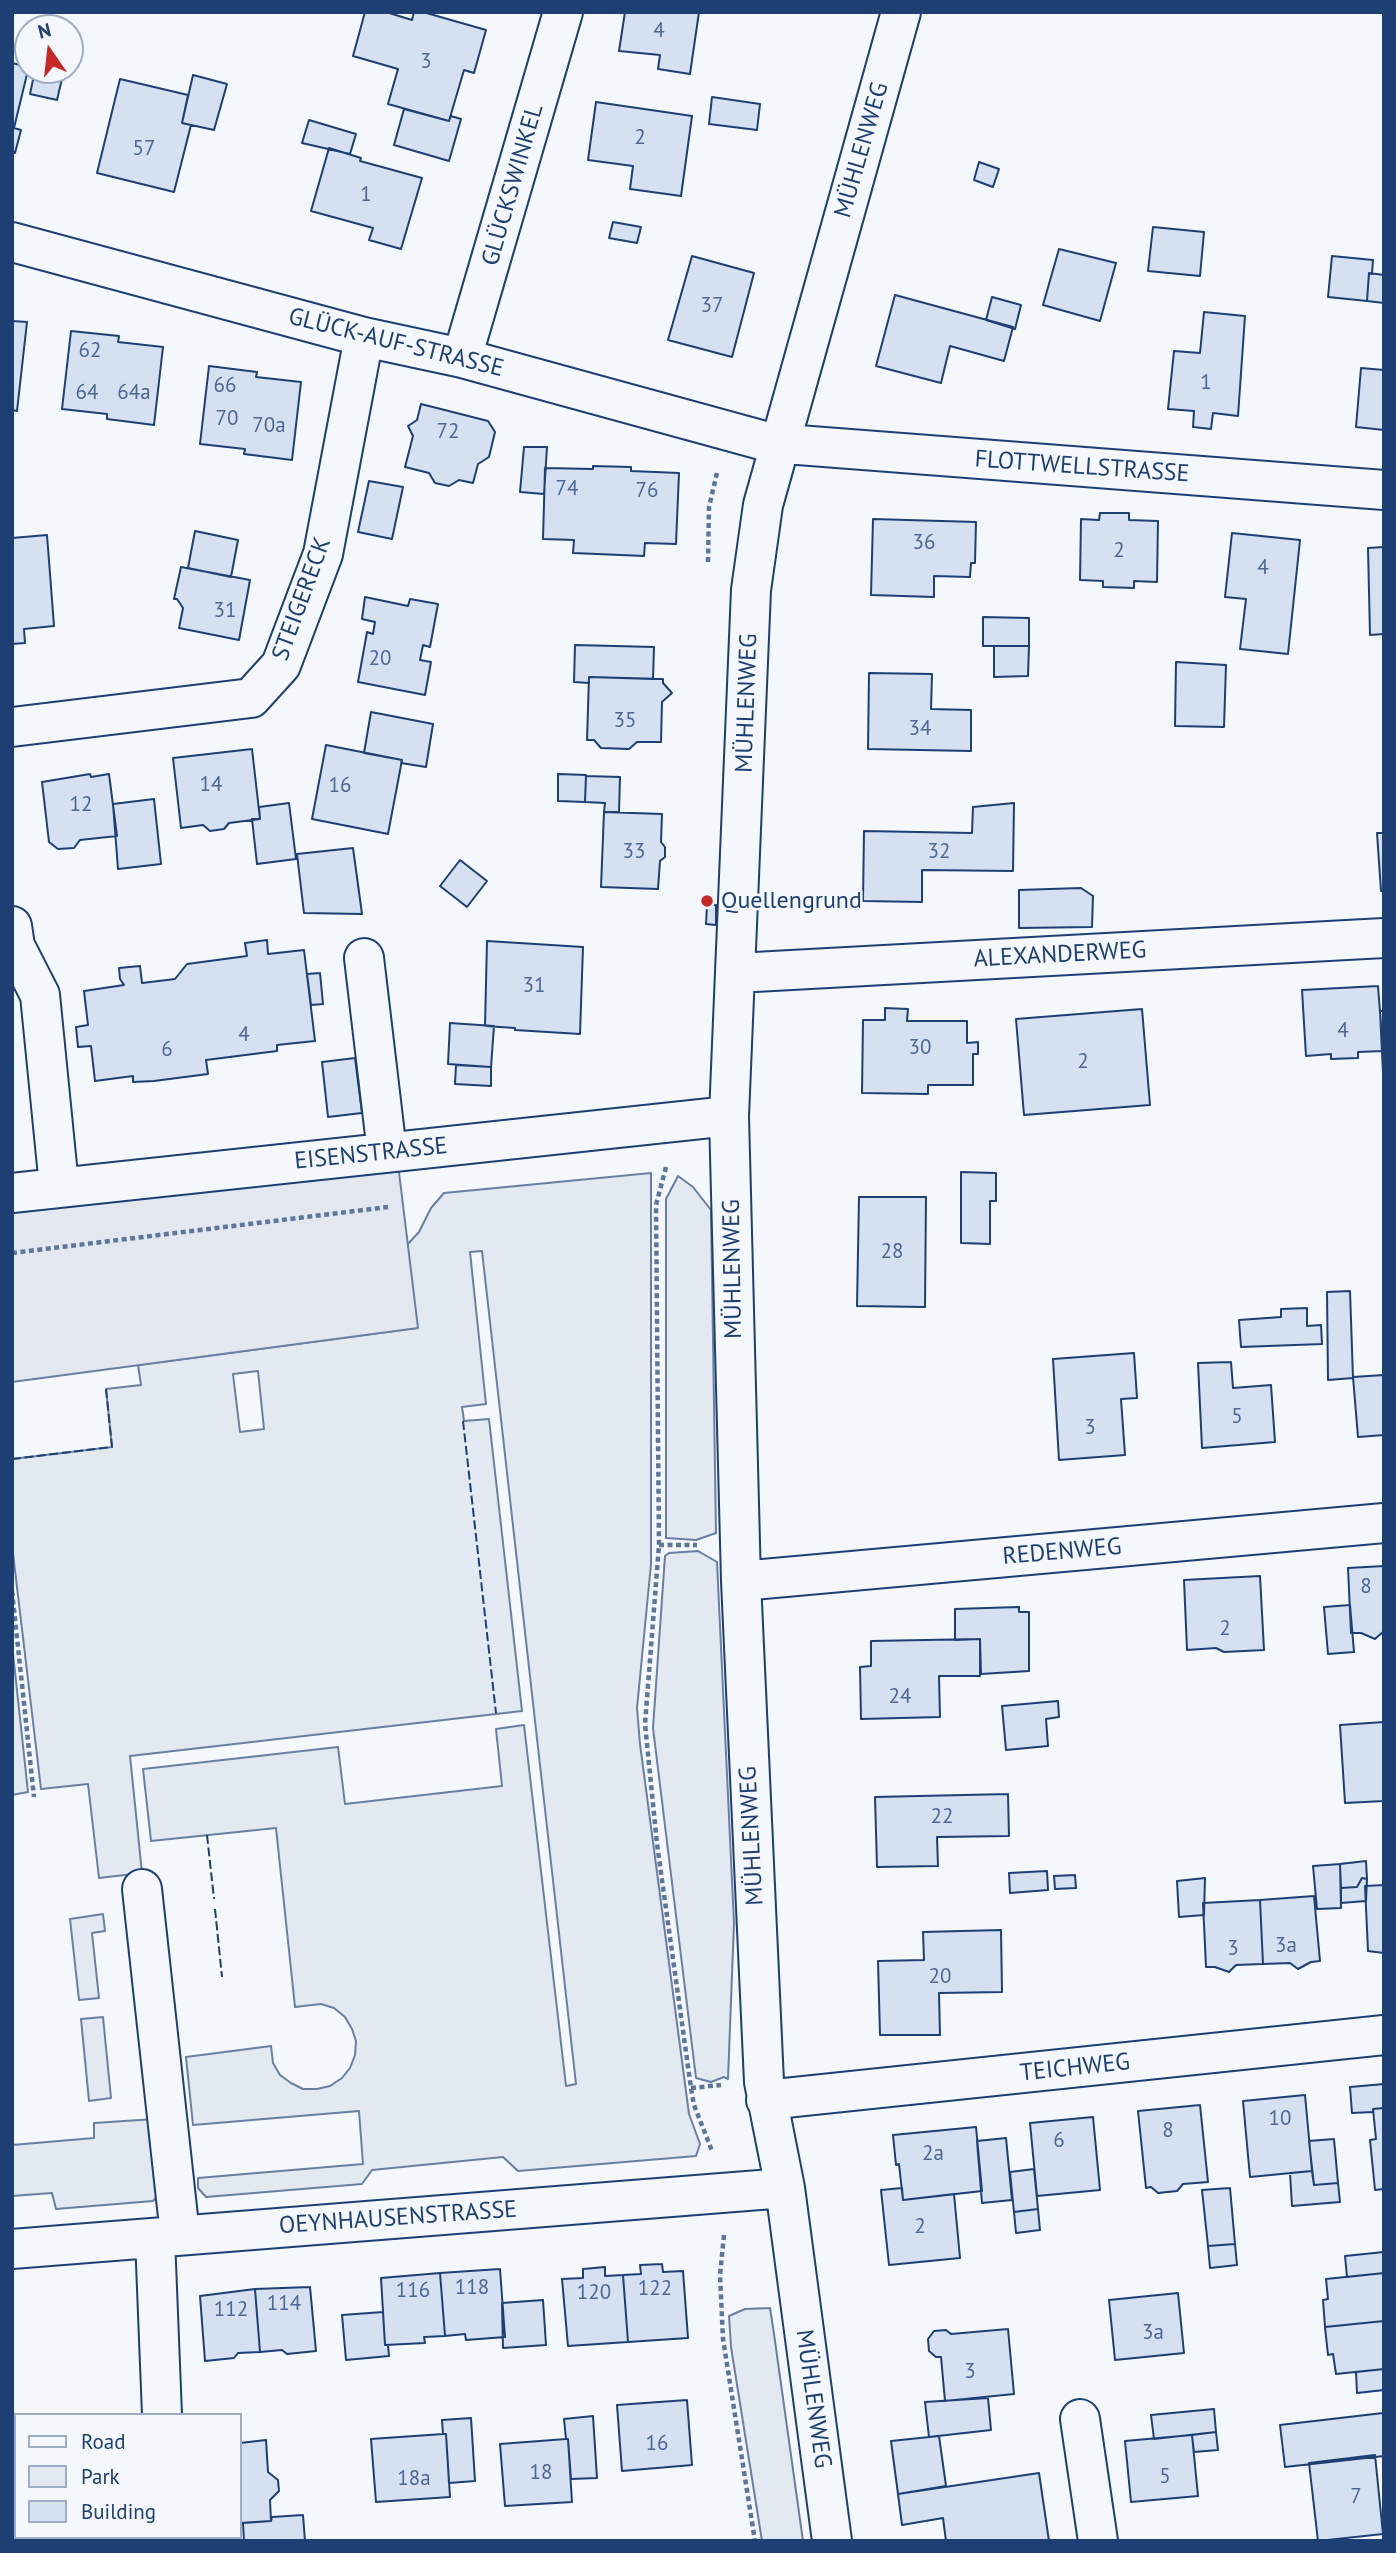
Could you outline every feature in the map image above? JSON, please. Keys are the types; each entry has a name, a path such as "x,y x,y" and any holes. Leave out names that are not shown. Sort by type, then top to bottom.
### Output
{"street":[{"name":"GLÜCKSWINKEL","path":"462,358 563,12"},
{"name":"MÜHLENWEG","path":"832,2541 785,2188 766,2100 741,1581 729,1116 751,590 763,505 901,12"},
{"name":"GLÜCK-AUF-STRASSE","path":"12,242 364,337 462,358 780,444"},
{"name":"STEIGERECK","path":"12,727 251,698 281,665 323,554 364,337"},
{"name":"FLOTTWELLSTRASSE","path":"780,444 1384,490"},
{"path":"12,926 15,946 40,995 59,1186"},
{"name":"ALEXANDERWEG","path":"736,973 1384,937"},
{"path":"363,958 387,1152"},
{"name":"EISENSTRASSE","path":"12,1193 729,1116"},
{"name":"REDENWEG","path":"741,1581 1384,1523"},
{"path":"142,1889 167,2236 162,2413"},
{"name":"TEICHWEG","path":"766,2100 1384,2035"},
{"name":"OEYNHAUSENSTRASSE","path":"12,2249 785,2188"},
{"path":"1080,2419 1098,2541"}],"path":[{"path":"708,575 709,507 716,475 735,433"},
{"path":"684,1120 662,1179 656,1205 659,1545 645,1724 659,1857 691,2088 694,2105 718,2166 726,2215 720,2275 723,2339 755,2541"},
{"path":"12,1253 388,1207"},
{"path":"12,1591 34,1797"}],"green space":[{"path":"651,1173 651,1564 637,1708 689,2114 700,2144 696,2156 518,2171 503,2157 372,2170 362,2184 206,2197 198,2188 198,2178 363,2164 359,2111 193,2125 186,2057 271,2046 273,2063 280,2075 303,2089 317,2089 330,2086 342,2078 355,2055 356,2041 345,2017 334,2008 321,2004 295,2007 276,1828 151,1841 143,1769 338,1747 345,1804 502,1786 496,1729 524,1725 566,2086 576,2084 482,1251 470,1252 486,1404 462,1407 464,1421 489,1419 522,1711 130,1756 142,1873 99,1878 88,1784 41,1789 12,1545 12,1459 112,1447 106,1389 141,1385 138,1365 417,1328 407,1245 419,1232 431,1208 444,1193","holes":["258,1371 264,1429 240,1432 233,1374"]},
{"path":"678,1176 693,1187 711,1210 716,1533 696,1540 666,1538 666,1199"},
{"path":"698,1551 717,1562 734,1923 728,2079 724,2077 711,2082 696,2078 653,1728 665,1556 669,1553"},
{"path":"12,1644 28,1792 12,1795"},
{"path":"103,1914 105,1931 92,1933 99,1998 79,2000 70,1919"},
{"path":"103,2017 111,2098 89,2101 81,2019"},
{"path":"155,2119 163,2190 153,2201 56,2209 52,2193 12,2196 12,2145 94,2138 94,2123"},
{"path":"770,2308 803,2541 762,2541 731,2347 729,2316 745,2309"}],"shaded area":[{"path":"398,1164 418,1328 12,1382 12,1209"}],"building":[{"path":"365,12 386,12 412,20 414,12 423,12 486,30 474,73 464,70 449,121 388,104 398,69 353,56"},
{"path":"625,12 699,12 690,74 658,69 660,55 619,51"},
{"path":"12,63 14,84 25,84 14,128 21,130 15,153 12,152"},
{"path":"193,75 227,84 214,130 182,123"},
{"path":"120,79 188,95 182,123 191,125 174,192 97,173"},
{"path":"32,84 61,84 57,100 30,94"},
{"path":"712,97 760,104 757,130 709,124"},
{"path":"596,102 692,116 681,196 630,189 633,166 588,160"},
{"path":"404,109 449,121 451,116 461,119 449,161 394,145"},
{"path":"309,120 356,134 350,154 302,143"},
{"path":"329,148 361,158 360,161 422,178 401,249 369,240 373,228 311,211"},
{"path":"979,162 999,169 993,187 974,180"},
{"path":"613,222 641,227 637,243 609,238"},
{"path":"1153,227 1204,232 1200,276 1148,271"},
{"path":"1059,249 1116,263 1100,321 1043,305"},
{"path":"692,256 754,273 732,357 668,340"},
{"path":"1332,256 1373,260 1367,301 1328,297"},
{"path":"1369,273 1384,275 1384,303 1367,301"},
{"path":"895,295 1013,327 1004,361 950,346 941,383 876,366"},
{"path":"992,297 1021,305 1015,329 986,320"},
{"path":"1204,312 1245,316 1238,416 1213,413 1211,429 1193,427 1194,411 1168,409 1174,351 1200,353"},
{"path":"12,321 27,322 17,411 12,410"},
{"path":"71,331 119,336 118,342 163,347 154,425 107,419 107,414 62,409"},
{"path":"209,366 257,372 256,377 301,382 292,460 244,454 245,449 200,444"},
{"path":"1361,368 1384,370 1384,430 1356,427"},
{"path":"421,404 488,421 495,432 489,457 478,464 473,483 459,480 449,486 435,483 429,473 405,467 413,436 408,426 417,420"},
{"path":"524,447 547,447 544,494 520,492"},
{"path":"593,466 679,473 676,544 645,543 644,556 573,553 574,540 543,539 545,468 593,469"},
{"path":"369,481 403,487 392,539 358,532"},
{"path":"1100,513 1129,513 1129,520 1158,521 1157,582 1134,581 1134,588 1103,587 1103,581 1080,580 1081,519 1099,520"},
{"path":"873,519 976,522 975,563 971,563 970,577 934,576 934,597 871,595"},
{"path":"195,531 238,540 231,577 188,568"},
{"path":"1232,533 1300,540 1288,654 1240,649 1246,599 1225,597"},
{"path":"47,535 54,626 24,629 25,643 12,644 12,538"},
{"path":"1384,547 1384,634 1370,635 1368,548"},
{"path":"181,567 250,580 239,640 179,628 183,608 177,599 174,599"},
{"path":"365,597 408,606 410,599 438,604 430,647 423,645 420,660 431,662 425,695 358,682 367,632 373,634 375,622 362,619"},
{"path":"983,617 1029,618 1029,646 983,646"},
{"path":"575,645 654,647 653,679 589,677 589,683 574,682"},
{"path":"994,646 1029,646 1028,676 994,677"},
{"path":"1176,662 1226,665 1224,727 1175,726"},
{"path":"869,673 932,674 931,709 971,710 971,751 868,749"},
{"path":"589,677 663,679 663,683 672,693 662,702 661,742 637,742 629,749 601,748 594,740 587,740"},
{"path":"371,712 433,724 426,767 364,753"},
{"path":"326,745 402,760 388,834 312,819"},
{"path":"252,749 260,819 229,823 224,829 210,831 203,825 181,828 173,758"},
{"path":"90,774 91,777 109,774 117,836 80,840 74,848 58,849 49,842 42,782"},
{"path":"558,774 586,775 585,802 558,801"},
{"path":"586,776 620,777 619,812 604,812 605,803 585,802"},
{"path":"154,799 161,864 118,869 113,804"},
{"path":"289,803 296,859 257,864 252,819 260,819 259,807"},
{"path":"1014,803 1013,871 922,870 922,902 863,901 864,831 972,833 973,807"},
{"path":"604,812 662,814 661,842 665,847 665,857 660,861 658,889 601,887"},
{"path":"1377,833 1384,833 1384,891 1381,891"},
{"path":"353,848 362,914 304,913 297,854"},
{"path":"460,860 487,881 467,907 440,886"},
{"path":"1081,888 1093,896 1092,927 1019,928 1019,890"},
{"path":"707,905 716,905 716,925 706,924"},
{"path":"267,940 268,954 304,950 315,1041 277,1045 277,1051 206,1060 208,1074 154,1081 133,1082 133,1076 95,1081 91,1046 78,1047 76,1027 88,1025 84,991 124,985 120,979 119,968 140,966 142,983 175,979 187,964 247,956 245,943"},
{"path":"487,941 583,947 580,1034 485,1026"},
{"path":"320,973 323,1004 311,1005 307,974"},
{"path":"1378,986 1383,1051 1358,1052 1358,1058 1331,1059 1331,1054 1306,1056 1302,990"},
{"path":"885,1008 908,1009 907,1021 967,1021 967,1043 978,1042 978,1054 973,1054 973,1085 928,1085 928,1094 862,1093 863,1020 885,1020"},
{"path":"1142,1009 1150,1105 1024,1115 1016,1019"},
{"path":"1380,1011 1384,1011 1384,1073 1383,1073"},
{"path":"450,1023 494,1026 491,1067 448,1064"},
{"path":"355,1058 362,1113 328,1117 322,1062"},
{"path":"456,1065 491,1067 491,1086 455,1084"},
{"path":"961,1172 996,1173 996,1201 990,1201 990,1244 961,1243"},
{"path":"859,1197 926,1197 925,1307 857,1306"},
{"path":"1350,1291 1353,1378 1328,1380 1327,1292"},
{"path":"1307,1308 1307,1326 1321,1325 1322,1344 1241,1347 1239,1320 1281,1317 1281,1309"},
{"path":"1134,1353 1137,1398 1121,1399 1125,1455 1059,1460 1053,1359"},
{"path":"1231,1362 1233,1388 1271,1385 1275,1442 1202,1448 1198,1363"},
{"path":"1384,1375 1384,1435 1358,1437 1353,1377"},
{"path":"1384,1566 1384,1631 1375,1639 1361,1633 1351,1633 1348,1568"},
{"path":"1260,1576 1264,1650 1187,1650 1184,1580"},
{"path":"1350,1605 1354,1652 1328,1654 1324,1607"},
{"path":"1019,1607 1019,1612 1029,1612 1029,1671 981,1674 980,1639 955,1640 955,1609"},
{"path":"980,1639 980,1676 939,1676 940,1717 861,1719 860,1667 871,1666 871,1641"},
{"path":"1058,1701 1059,1717 1046,1719 1048,1746 1006,1750 1002,1706"},
{"path":"1384,1722 1384,1801 1345,1803 1340,1725"},
{"path":"1008,1794 1009,1836 937,1837 938,1866 877,1867 875,1797"},
{"path":"1366,1861 1367,1879 1362,1878 1357,1887 1341,1888 1340,1864"},
{"path":"1340,1864 1341,1908 1317,1909 1313,1866"},
{"path":"1047,1871 1048,1890 1010,1893 1009,1873"},
{"path":"1075,1875 1076,1888 1055,1889 1054,1876"},
{"path":"1205,1878 1204,1915 1179,1917 1177,1881"},
{"path":"1362,1878 1367,1879 1366,1901 1341,1903 1341,1888 1357,1887"},
{"path":"1384,1885 1384,1953 1368,1951 1365,1886"},
{"path":"1314,1896 1320,1961 1311,1962 1298,1969 1290,1963 1263,1964 1260,1900"},
{"path":"1260,1900 1263,1964 1236,1965 1229,1972 1206,1967 1203,1903"},
{"path":"1001,1930 1002,1992 939,1993 940,2035 880,2035 878,1961 924,1960 923,1932"},
{"path":"1384,2084 1384,2108 1373,2109 1373,2112 1352,2113 1350,2087"},
{"path":"1305,2095 1312,2171 1250,2177 1243,2101"},
{"path":"1200,2105 1208,2182 1183,2184 1177,2191 1158,2193 1151,2187 1146,2188 1138,2111"},
{"path":"1384,2108 1384,2189 1375,2190 1370,2140 1376,2139 1373,2109"},
{"path":"1093,2117 1100,2190 1037,2196 1030,2123"},
{"path":"976,2127 982,2191 903,2200 893,2135"},
{"path":"1006,2138 1012,2200 982,2203 977,2141"},
{"path":"1334,2139 1338,2183 1314,2185 1309,2141"},
{"path":"1034,2169 1038,2209 1014,2212 1010,2172"},
{"path":"1312,2171 1314,2185 1338,2183 1340,2202 1292,2206 1290,2173"},
{"path":"902,2188 903,2200 954,2194 960,2258 889,2265 881,2190"},
{"path":"1230,2188 1235,2244 1208,2246 1202,2190"},
{"path":"1038,2209 1040,2230 1016,2233 1014,2212"},
{"path":"1235,2244 1237,2265 1210,2268 1208,2246"},
{"path":"1384,2252 1384,2273 1347,2277 1345,2256"},
{"path":"662,2264 663,2272 683,2271 688,2338 628,2342 623,2275 641,2274 640,2265"},
{"path":"605,2267 605,2276 623,2275 628,2342 568,2346 562,2279 583,2278 583,2269"},
{"path":"500,2269 505,2337 466,2340 465,2334 445,2336 440,2273"},
{"path":"440,2273 445,2336 424,2337 425,2343 385,2345 381,2278"},
{"path":"1384,2273 1384,2321 1325,2327 1323,2300 1328,2299 1326,2279"},
{"path":"310,2287 316,2351 287,2354 282,2350 260,2352 255,2289"},
{"path":"255,2289 260,2352 238,2353 234,2358 205,2361 200,2296"},
{"path":"1178,2293 1184,2353 1115,2360 1109,2300"},
{"path":"543,2300 546,2345 503,2348 502,2303"},
{"path":"383,2312 385,2345 388,2345 389,2356 346,2360 342,2315"},
{"path":"1384,2321 1384,2369 1336,2374 1333,2354 1328,2355 1325,2327"},
{"path":"1008,2329 1014,2394 945,2401 941,2357 936,2357 929,2351 928,2339 934,2331 946,2330 951,2334"},
{"path":"1384,2369 1384,2390 1357,2393 1356,2372"},
{"path":"988,2398 991,2430 929,2437 925,2402"},
{"path":"687,2400 692,2465 622,2471 617,2405"},
{"path":"1214,2409 1216,2432 1154,2439 1151,2415"},
{"path":"1383,2413 1384,2456 1285,2467 1280,2425"},
{"path":"593,2416 597,2478 571,2479 564,2419"},
{"path":"471,2418 475,2481 449,2483 446,2434 443,2434 442,2420"},
{"path":"1216,2432 1218,2450 1194,2452 1192,2435"},
{"path":"446,2434 450,2497 376,2502 371,2439"},
{"path":"1192,2435 1198,2496 1131,2502 1125,2441"},
{"path":"939,2436 946,2486 898,2494 891,2441"},
{"path":"568,2439 572,2502 505,2506 500,2444"},
{"path":"266,2440 268,2472 278,2480 279,2491 270,2500 271,2521 242,2523 242,2443"},
{"path":"1375,2455 1383,2534 1318,2541 1309,2463"},
{"path":"1039,2473 1049,2541 946,2541 943,2518 902,2525 898,2494"},
{"path":"303,2515 305,2541 244,2541 243,2523 271,2521 272,2517"},
{"path":"116,2539 117,2541 40,2541"}],"fence":[{"path":"12,1459 112,1447 106,1389"},
{"path":"463,1421 496,1713"},
{"path":"207,1835 214,1899"},
{"path":"215,1909 222,1977"}],"place":[{"name":"Quellengrund","path":"707,901"}]}
